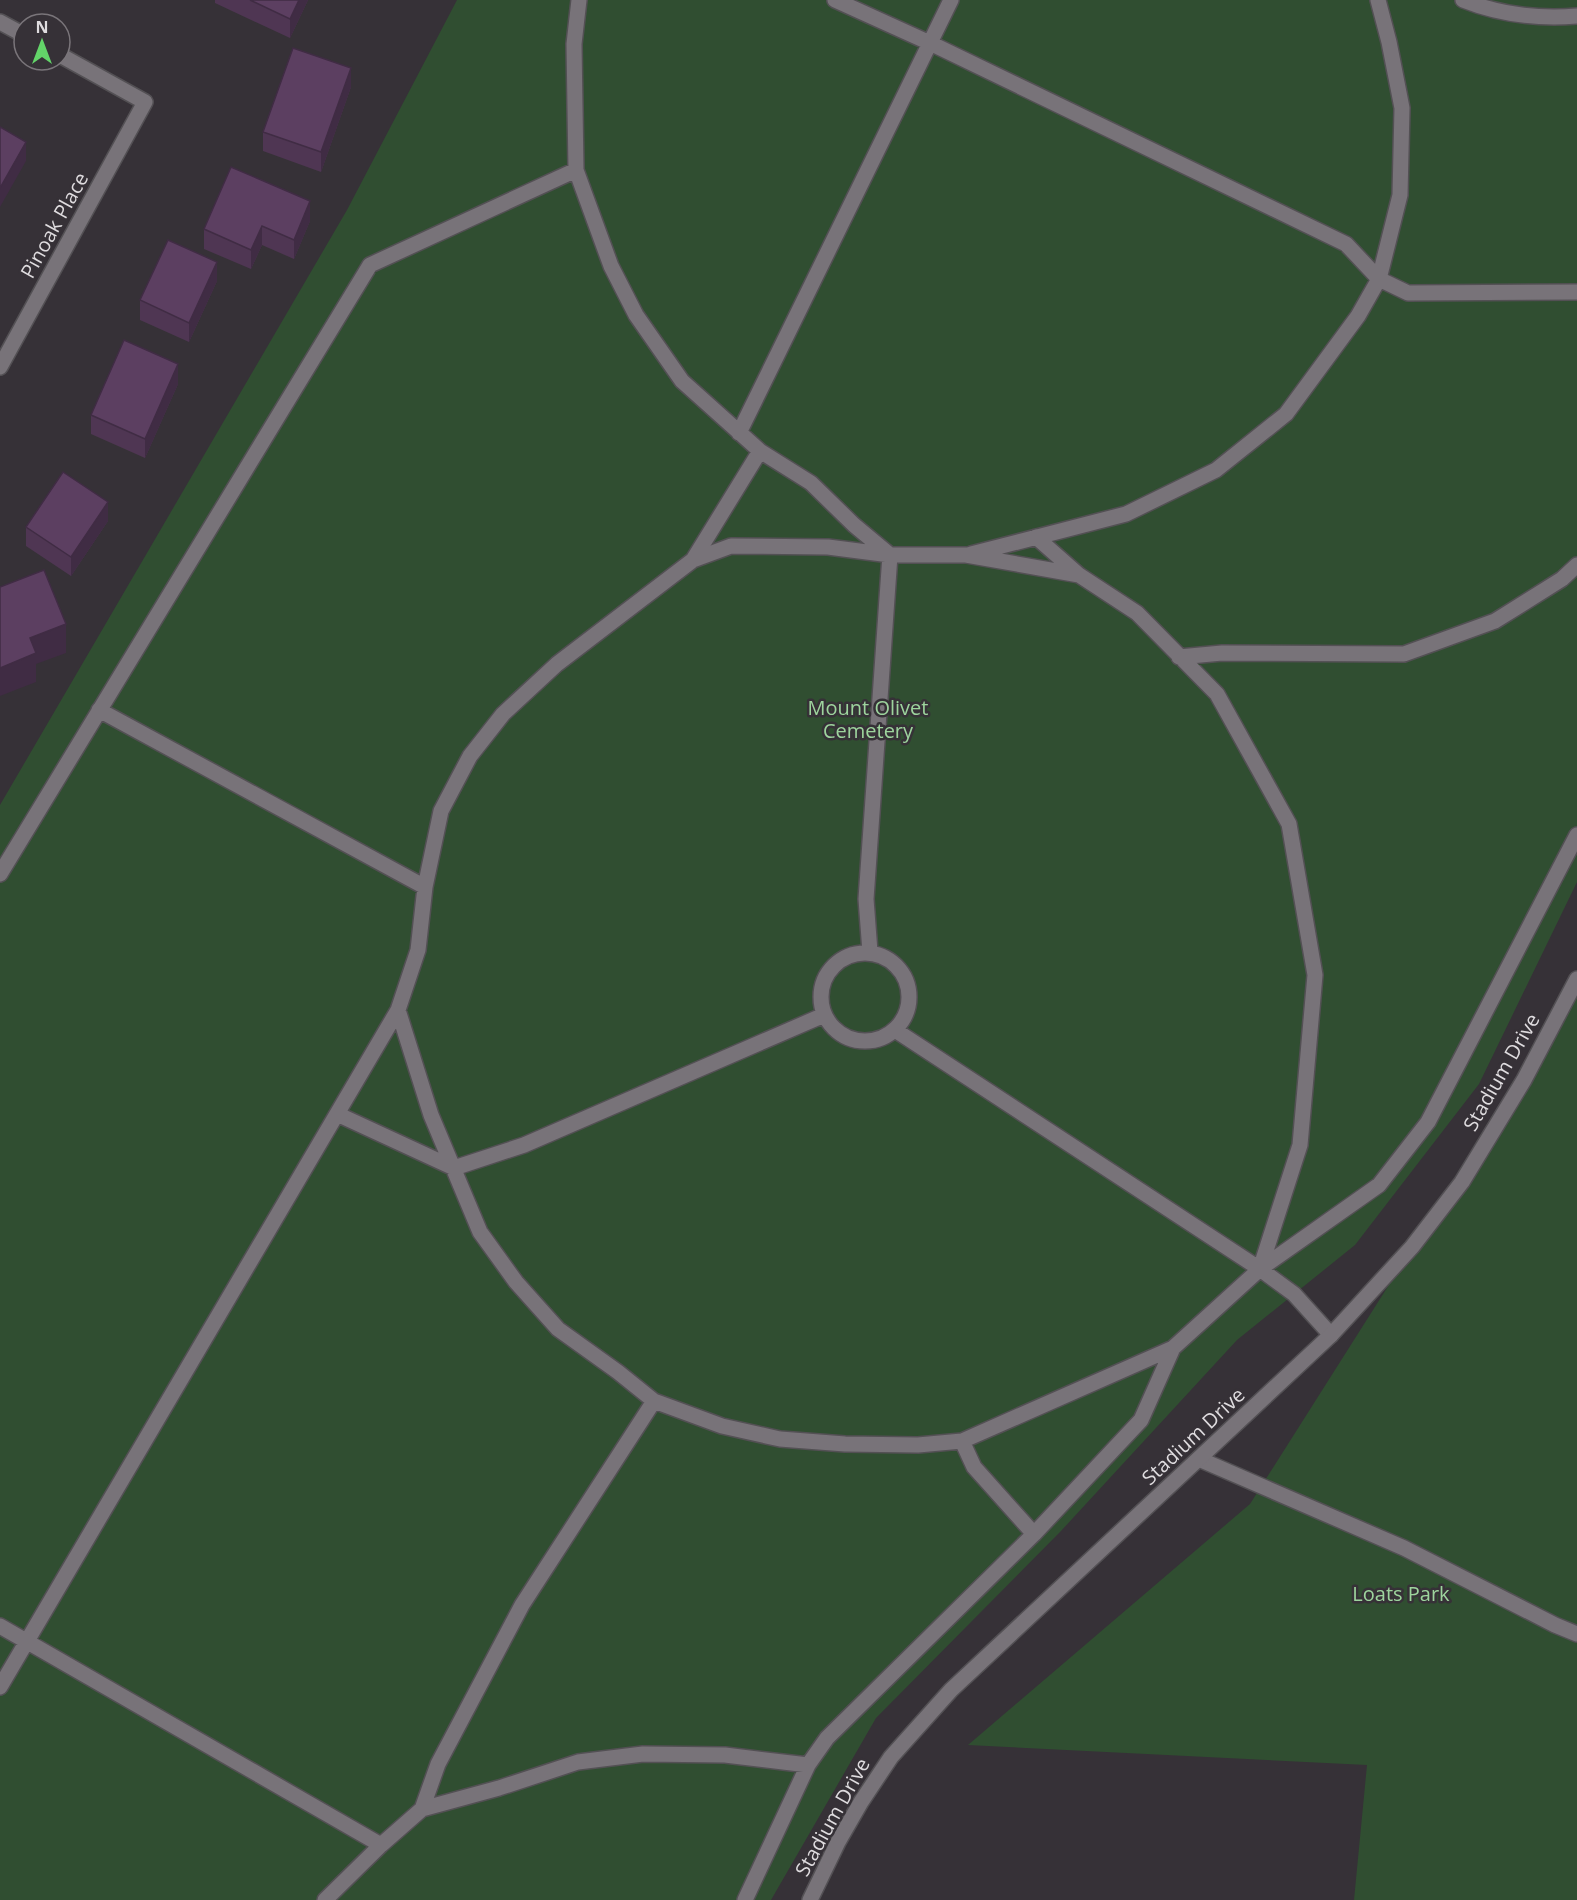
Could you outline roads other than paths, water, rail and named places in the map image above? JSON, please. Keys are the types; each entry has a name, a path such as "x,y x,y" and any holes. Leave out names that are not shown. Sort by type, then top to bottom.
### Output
{"street":[{"path":"579,0 574,44 576,170 611,266 636,315 682,381 760,450 811,483 854,525 890,555"},
{"path":"835,0 930,43 1346,244 1379,279 1408,292 1577,292"},
{"path":"739,433 951,0"},
{"path":"966,555 1126,514 1216,470 1286,414 1358,316 1379,279 1400,195 1402,108 1378,0"},
{"path":"1463,0 1486,9 1554,17 1577,16"},
{"name":"Pinoak Place","path":"0,368 145,102 72,62"},
{"path":"0,874 370,265 576,170"},
{"path":"693,560 760,450"},
{"path":"1036,537 1079,575 1137,614 1217,694 1289,824 1314,975 1300,1145 1260,1269"},
{"path":"0,1687 398,1010 418,950 425,887 441,811 470,756 503,714 557,664 693,560 731,546 828,547 890,555 966,555 1079,575"},
{"path":"862,953 890,555"},
{"path":"1179,657 1222,653 1404,654 1495,621 1562,579 1577,565"},
{"path":"99,710 425,887"},
{"path":"398,1010 431,1115 480,1232 516,1282 558,1329 654,1401 722,1426 780,1439 845,1444 918,1445 962,1441 1173,1348 1260,1269 1379,1185 1428,1122 1577,836"},
{"path":"862,953 886,957 900,969 908,983 910,1000 906,1017 895,1030 881,1039 865,1042 848,1039 834,1029 824,1015 820,1000 822,985 829,971 840,960 862,953"},
{"name":"Stadium Drive","path":"810,1900 838,1842 891,1757 951,1690 1331,1335 1412,1247 1462,1182 1524,1080 1577,979"},
{"path":"337,1114 454,1168 524,1145 824,1015"},
{"path":"895,1030 1260,1269 1294,1294 1331,1335"},
{"path":"745,1900 808,1765 827,1738 1034,1534 1141,1420 1173,1348"},
{"path":"422,1809 438,1764 522,1605 654,1401"},
{"path":"962,1441 974,1467 1034,1534"},
{"path":"1199,1459 1404,1548 1577,1634"},
{"path":"0,1626 381,1845"},
{"path":"325,1900 422,1809 499,1788 578,1762 633,1755 725,1755 808,1765"}],"park label":[{"name":"Mount Olivet Cemetery","path":"868,718"},
{"name":"Loats Park","path":"1401,1593"}]}
